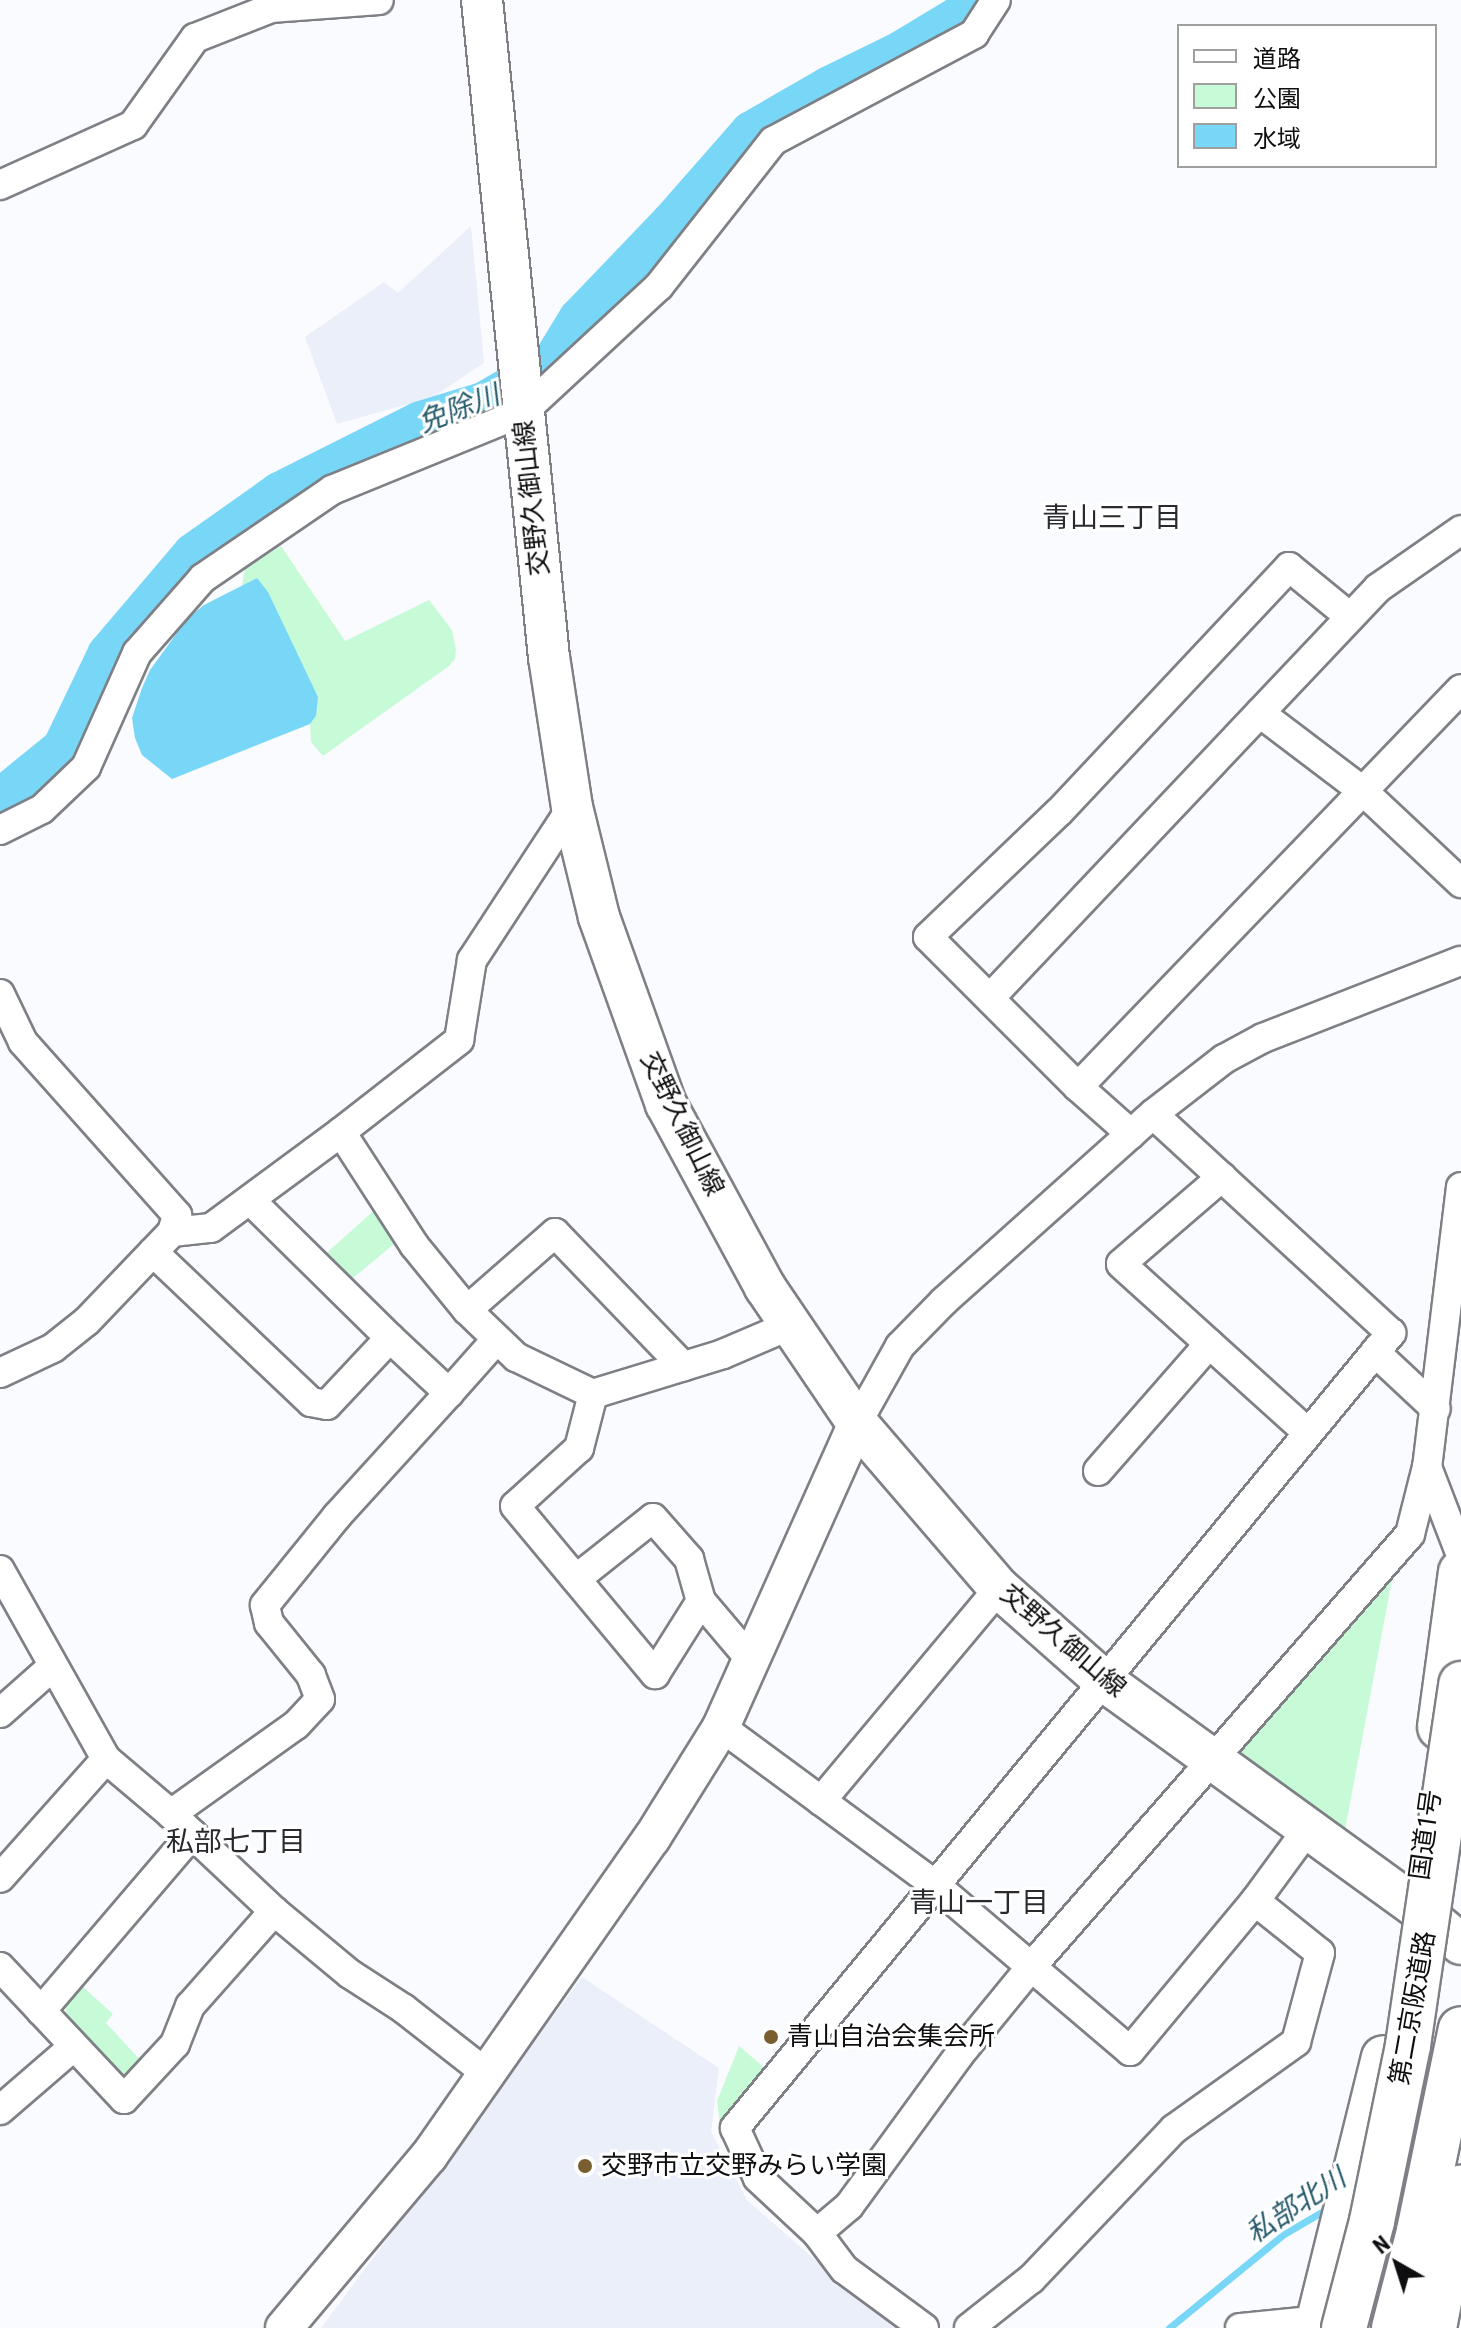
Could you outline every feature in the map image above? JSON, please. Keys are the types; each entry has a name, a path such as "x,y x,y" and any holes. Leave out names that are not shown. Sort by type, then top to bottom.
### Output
{"highway":[{"name":"国道1号","path":"1327,2325 1416,1907 1461,1572"},
{"name":"第二京阪道路","path":"1327,2325 1372,2221 1408,2045 1461,1684"},
{"name":"第二京阪道路","path":"1394,2328 1419,2231 1461,2029"},
{"path":"1434,2328 1461,2188"}],"main road":[{"name":"交野久御山線","path":"482,0 549,657 572,807 599,917 666,1104 765,1287 857,1423 999,1588 1104,1681 1416,1907 1461,1944"}],"street":[{"path":"0,185 133,125 195,38 271,8 379,0"},
{"path":"0,830 42,809 86,767 137,653 203,578 332,490 521,393 659,286 773,141 974,34 996,0"},
{"path":"990,998 1378,588 1461,530"},
{"path":"1131,1134 1078,1087 928,937 1059,812 1289,567 1350,617"},
{"path":"1078,1087 1219,937 1364,792 1461,689"},
{"path":"1260,713 1364,792 1461,883"},
{"path":"163,1242 211,1228 459,1040 472,960 572,807"},
{"path":"284,2328 429,2156 652,1838 721,1727 857,1423 900,1346 944,1301 1153,1114 1224,1059 1263,1038 1461,961"},
{"path":"0,994 23,1042 177,1215 163,1242 87,1321 53,1348 0,1373"},
{"path":"924,2328 844,2269 817,2233 758,2178 735,2128 1391,1333 1153,1114"},
{"path":"341,1132 414,1245 467,1310 516,1357 593,1394 683,1366 791,1325"},
{"path":"1222,1177 1121,1264 1308,1433"},
{"path":"817,2233 849,2206 959,2055 1031,1967 1214,1762 1410,1534 1427,1467 1436,1409 1461,1187"},
{"path":"250,1200 449,1393"},
{"path":"467,1310 555,1233 683,1366"},
{"path":"163,1242 311,1402 327,1405 390,1338"},
{"path":"41,2011 182,1824 296,1725 320,1699 311,1675 269,1623 265,1605 337,1516 497,1339"},
{"path":"1098,1471 1209,1344"},
{"path":"1375,1352 1436,1409"},
{"path":"593,1394 579,1448 515,1506 655,1674 701,1601"},
{"path":"1427,1467 1461,1555"},
{"path":"576,1579 653,1518 689,1559 701,1601 751,1660"},
{"path":"2,1581 106,1759 182,1824 274,1911 350,1974 404,2009 486,2073"},
{"path":"821,1801 999,1588"},
{"path":"0,1713 52,1667"},
{"path":"721,1727 935,1885 1130,2051 1255,1901 1307,1830"},
{"path":"0,1878 106,1759"},
{"path":"969,2328 1031,2279 1174,2129 1296,2042 1320,1953 1255,1901"},
{"path":"1,1969 124,2099 175,2044 190,2006 274,1911"},
{"path":"0,2110 73,2047"},
{"path":"1240,2328 1327,2325"}],"shaded area":[{"path":"471,226 484,363 433,397 337,424 305,337 384,282 398,293"},
{"name":"交野市立交野みらい学園","path":"582,1977 719,2068 711,2132 747,2200 820,2264 901,2328 321,2328"}],"green space":[{"path":"281,546 345,641 429,600 452,630 456,650 455,659 449,666 323,756 311,742 310,724 316,716 257,578 242,586 245,568"},
{"path":"379,1206 400,1239 347,1283 321,1258"},
{"path":"1394,1569 1344,1835 1240,1751"},
{"path":"83,1987 113,2014 106,2023 144,2064 128,2079 67,2017 65,2004"},
{"path":"739,2046 765,2068 720,2125 717,2101"}],"water":[{"path":"257,578 268,592 318,697 316,716 310,724 172,779 142,755 135,738 132,718 142,688 150,670 187,619 204,605"}],"waterway":[{"name":"免除川","path":"0,801 64,749 109,655 194,555 280,494 421,423 484,404 553,364 580,320 673,223 752,133 961,17 973,0"},
{"name":"私部北川","path":"1169,2328 1284,2234 1330,2207"}],"place":[{"name":"青山自治会集会所","path":"771,2037"},
{"name":"交野市立交野みらい学園","path":"585,2166"}],"district":[{"name":"青山三丁目","path":"1112,518"},
{"name":"私部七丁目","path":"236,1842"},
{"name":"青山一丁目","path":"979,1903"}]}
